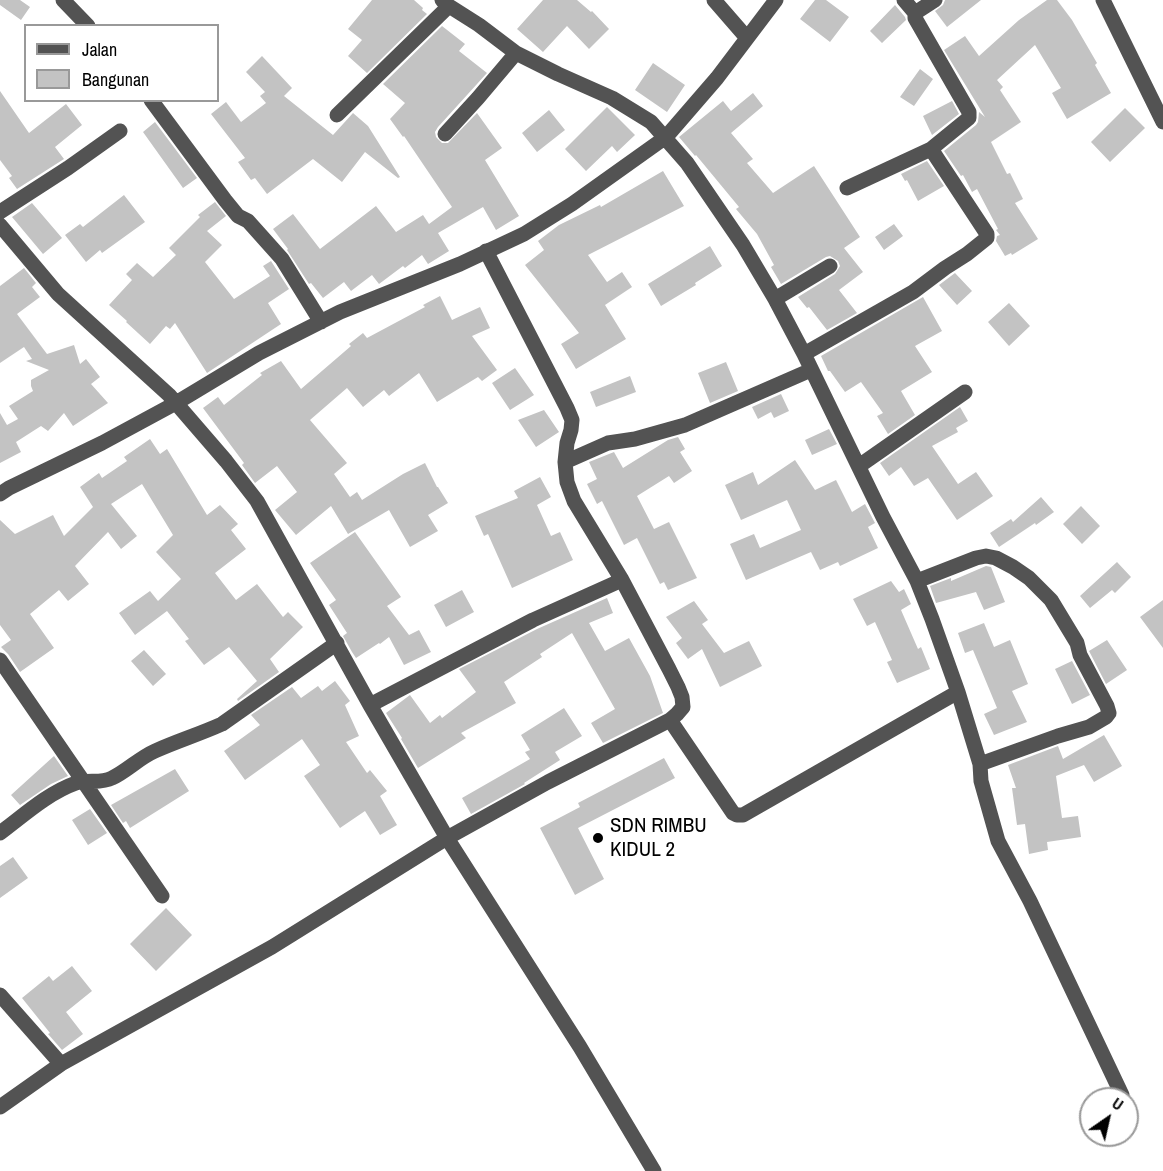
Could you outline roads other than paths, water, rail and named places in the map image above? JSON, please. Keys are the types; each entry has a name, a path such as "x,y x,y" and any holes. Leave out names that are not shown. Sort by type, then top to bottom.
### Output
{"street":[{"path":"63,0 86,24"},
{"path":"714,0 747,38"},
{"path":"0,494 176,403 259,353 340,312 411,284 524,234 572,204 666,137 736,55 776,0"},
{"path":"847,188 931,149 969,117 969,112 915,18 915,14 904,0"},
{"path":"915,14 935,0"},
{"path":"1103,0 1163,122"},
{"path":"337,115 445,3 516,53 612,98 651,122 687,163 743,245 775,299 917,581 958,692 980,764 981,781 998,841 1030,901 1118,1087"},
{"path":"445,134 516,53"},
{"path":"152,102 238,216 248,221 282,259 321,322"},
{"path":"0,212 120,131"},
{"path":"804,354 913,292 987,238 987,234 931,149"},
{"path":"0,225 58,294 169,395 257,501 447,838 580,1047 654,1171"},
{"path":"0,1107 61,1064 272,947 447,838 548,782 669,720 683,707 678,687 622,580 574,501 567,482 565,462 571,430 570,414 486,251"},
{"path":"775,299 830,266"},
{"path":"565,462 608,443 635,439 685,424 811,369"},
{"path":"859,466 965,392"},
{"path":"917,581 986,556 996,558 1029,578 1051,600 1077,643 1080,655 1107,706 1109,713 1106,717 1089,727 980,764"},
{"path":"370,705 533,621 622,580"},
{"path":"0,833 64,788 82,781 102,782 111,779 152,752 222,724 337,643"},
{"path":"0,660 162,896"},
{"path":"669,720 733,813 740,816 958,692"},
{"path":"0,994 61,1064"}],"place":[{"name":"SDN RIMBU KIDUL 2","path":"598,838"}]}
